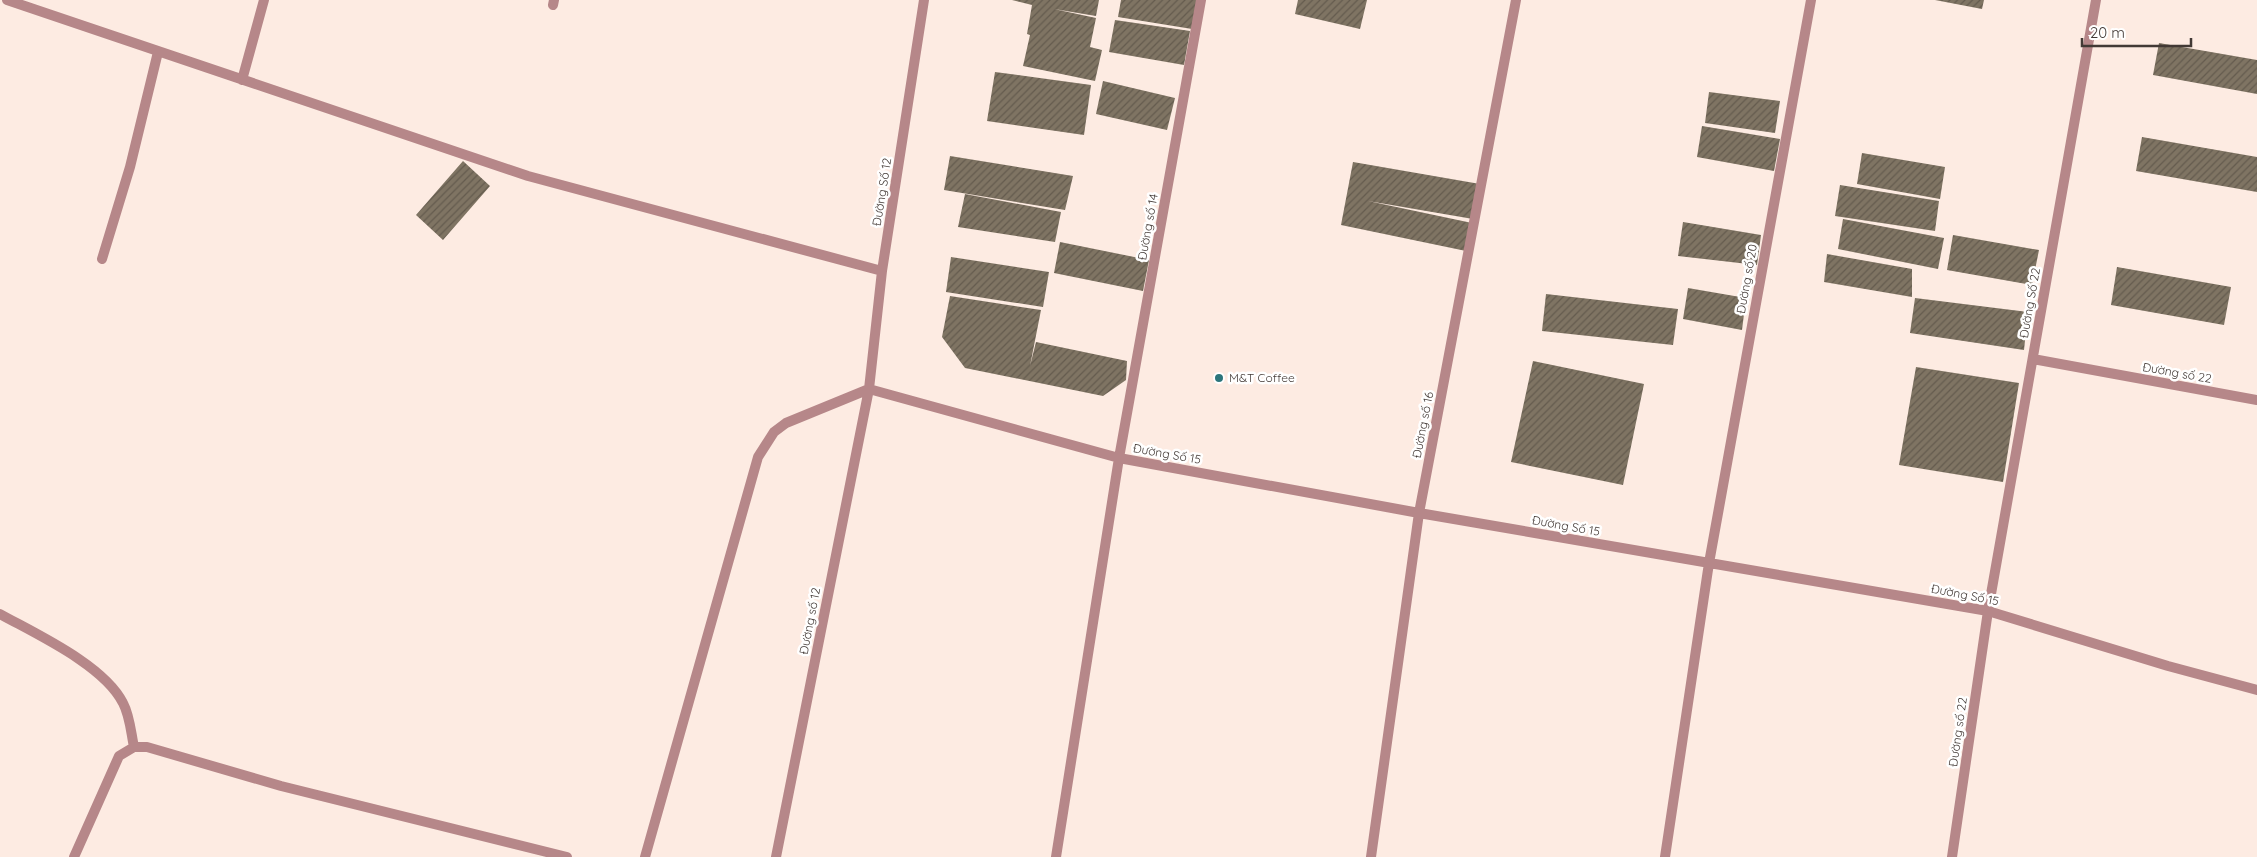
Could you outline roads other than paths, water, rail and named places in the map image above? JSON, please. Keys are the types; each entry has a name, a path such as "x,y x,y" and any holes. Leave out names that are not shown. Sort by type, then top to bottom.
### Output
{"street":[{"path":"7,0 528,176 882,271"},
{"path":"242,80 264,0"},
{"name":"Đường Số 12","path":"869,389 882,271 924,0"},
{"name":"Đường số 14","path":"1056,857 1119,458 1201,0"},
{"name":"Đường số 16","path":"1371,857 1419,513 1516,0"},
{"name":"Đường số 20","path":"1665,857 1709,563 1810,0"},
{"name":"Đường Số 22","path":"1988,611 2096,0"},
{"path":"102,259 130,168 158,52"},
{"name":"Đường số 22","path":"2033,360 2257,400"},
{"path":"645,857 758,457 774,432 786,423 869,389"},
{"name":"Đường Số 15","path":"869,389 1119,458 1419,513 1988,611 2168,666 2257,690"},
{"name":"Đường số 12","path":"776,857 869,389"},
{"name":"Đường số 22","path":"1952,857 1988,611"},
{"path":"0,614 62,648 105,679 123,702 134,747"},
{"path":"74,857 119,756 134,747 147,747 272,784 567,857"}],"place":[{"name":"M&T Coffee","path":"1219,378"}]}
